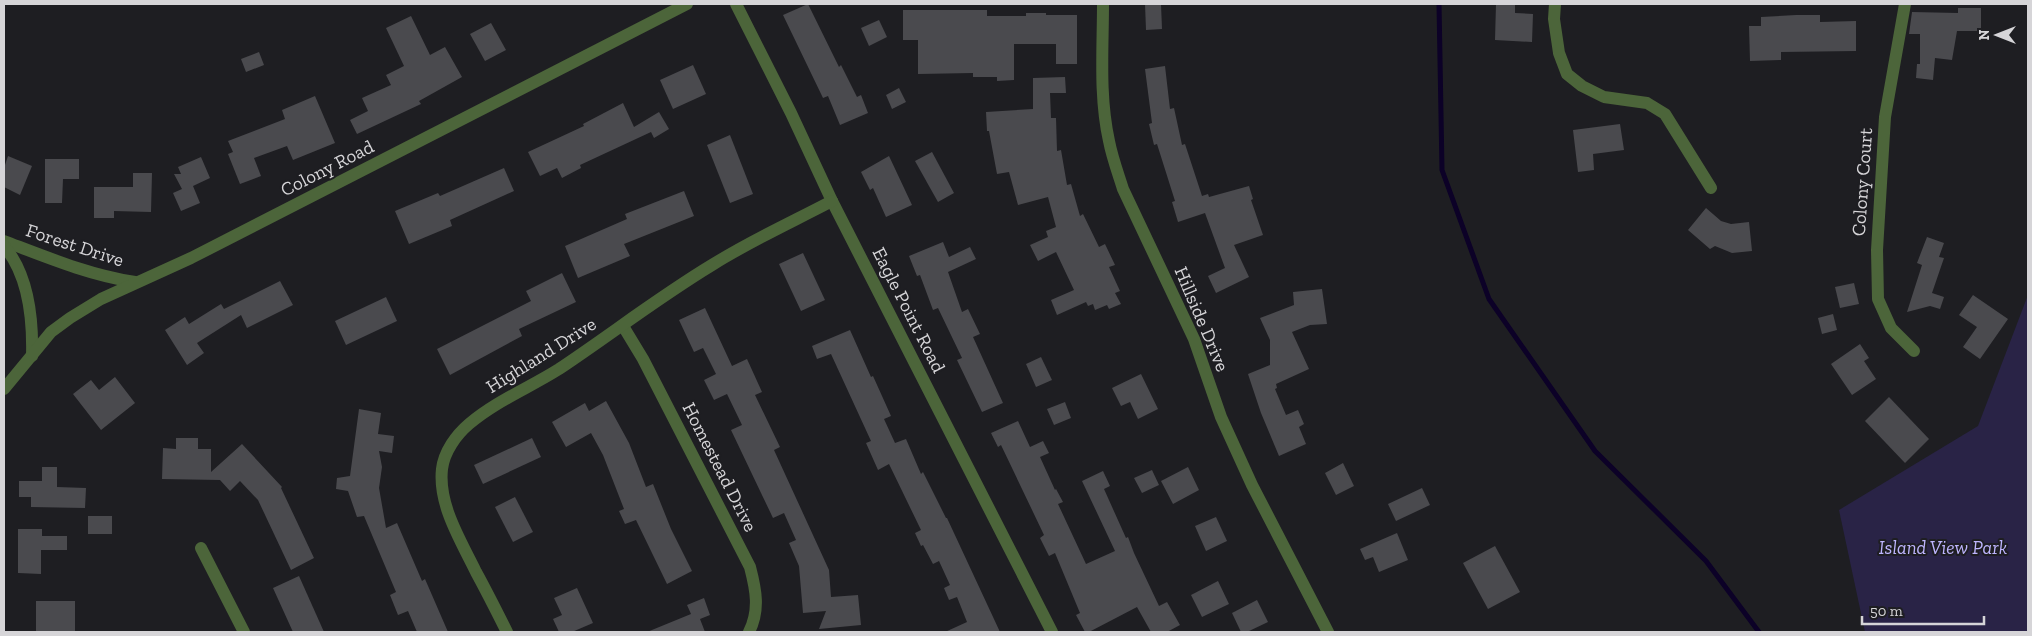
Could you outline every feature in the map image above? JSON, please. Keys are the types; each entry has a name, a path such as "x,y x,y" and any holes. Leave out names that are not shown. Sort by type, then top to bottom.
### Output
{"street":[{"name":"Colony Road","path":"4,389 51,332 101,299 134,282 191,258 688,4"},
{"name":"Eagle Point Road","path":"736,4 791,113 832,201 1052,632"},
{"name":"Hillside Drive","path":"1103,4 1104,108 1108,141 1123,189 1194,339 1228,434 1252,485 1328,632"},
{"path":"1555,4 1554,20 1557,44 1567,74 1582,86 1604,97 1647,103 1665,114 1711,188"},
{"name":"Colony Court","path":"1904,4 1884,126 1876,250 1878,299 1891,328 1914,351"},
{"name":"Highland Drive","path":"507,632 454,527 446,504 442,468 447,454 460,434 487,411 541,381 623,326 672,290 713,264 832,201"},
{"name":"Forest Drive","path":"4,241 63,263 116,279 134,282"},
{"name":"Forest Drive","path":"4,246 10,253 20,273 27,300 32,334 32,356"},
{"name":"Homestead Drive","path":"623,326 643,359 750,567 757,602 756,614 749,632"},
{"path":"201,548 244,632"}],"green space":[{"name":"Island View Park","path":"2028,295 2028,632 1865,632 1839,510 1978,426"}],"building":[{"path":"808,4 839,67 841,65 857,97 861,95 868,113 840,125 828,96 823,98 783,15"},
{"path":"1145,4 1161,4 1162,29 1146,30"},
{"path":"1496,4 1515,4 1515,13 1533,14 1532,42 1495,40"},
{"path":"1958,8 1981,8 1981,31 1957,31 1952,60 1935,58 1933,80 1916,78 1917,64 1920,64 1920,34 1909,34 1912,12 1958,13"},
{"path":"903,10 987,10 987,16 1026,16 1026,13 1077,15 1077,64 1056,64 1056,44 1014,44 1014,80 997,81 997,77 973,77 973,73 918,74 918,40 903,40"},
{"path":"1820,15 1820,22 1856,21 1856,51 1781,52 1781,60 1750,61 1749,26 1761,26 1761,17"},
{"path":"411,16 430,55 445,47 462,77 419,101 421,104 357,134 350,120 368,111 362,98 391,85 386,75 404,66 386,28"},
{"path":"879,20 887,37 869,46 861,28"},
{"path":"491,23 506,50 485,61 470,34"},
{"path":"259,52 264,65 246,72 241,59"},
{"path":"693,65 706,94 673,109 660,80"},
{"path":"1165,66 1170,109 1174,108 1182,145 1185,144 1202,196 1208,194 1209,197 1249,186 1253,199 1251,200 1263,235 1234,245 1249,277 1216,293 1208,276 1225,268 1205,213 1178,222 1172,202 1175,201 1157,144 1154,145 1149,124 1152,123 1145,69"},
{"path":"1065,77 1066,93 1050,93 1051,118 1056,118 1057,151 1061,150 1067,185 1071,184 1080,216 1083,214 1099,247 1105,244 1115,265 1109,267 1120,291 1115,293 1121,304 1109,309 1107,305 1095,310 1093,304 1088,306 1086,302 1057,315 1051,300 1074,290 1056,252 1038,261 1030,245 1048,237 1046,231 1056,227 1048,197 1018,205 1009,172 997,174 989,131 987,131 986,112 1033,109 1033,78"},
{"path":"899,88 906,102 892,109 886,95"},
{"path":"315,96 335,143 293,160 287,146 254,158 261,176 240,184 228,154 233,152 228,141 285,119 282,110"},
{"path":"623,103 634,127 659,112 669,129 654,138 651,132 580,165 581,168 562,178 557,168 540,176 528,152 584,126 583,124"},
{"path":"1620,124 1624,150 1593,154 1594,170 1578,172 1573,130"},
{"path":"730,135 753,194 730,203 707,145"},
{"path":"932,152 954,193 938,202 915,161"},
{"path":"8,156 32,166 20,195 4,187 4,168"},
{"path":"889,156 912,205 886,217 873,188 870,190 861,172"},
{"path":"201,157 210,178 193,186 200,203 181,211 173,193 182,189 174,174 181,174 178,167"},
{"path":"45,159 79,159 79,179 63,179 62,203 45,203"},
{"path":"504,168 514,191 450,220 452,226 409,244 395,211 438,193 440,196"},
{"path":"133,173 152,173 151,212 114,211 114,218 94,218 94,187 133,187"},
{"path":"684,191 694,216 624,244 630,256 578,278 565,246 627,219 625,214"},
{"path":"1706,208 1721,221 1731,224 1749,222 1752,251 1732,253 1715,246 1710,249 1688,230"},
{"path":"1927,237 1944,243 1939,257 1944,258 1932,293 1944,297 1940,309 1930,306 1907,312 1922,265 1917,263"},
{"path":"943,242 949,257 970,247 976,259 948,272 962,312 968,309 980,334 973,337 1003,403 982,412 957,360 962,358 938,308 933,310 920,275 917,276 909,256"},
{"path":"803,253 825,300 801,311 779,264"},
{"path":"562,273 576,302 519,329 522,336 450,375 437,349 531,301 526,291"},
{"path":"280,281 293,305 247,328 241,315 197,343 204,353 187,365 165,330 185,317 189,324 221,304 224,309"},
{"path":"1854,283 1859,304 1840,308 1835,287"},
{"path":"1322,289 1327,324 1310,325 1292,332 1309,369 1276,384 1277,388 1275,389 1286,415 1298,410 1304,424 1299,427 1306,444 1279,456 1261,413 1248,374 1270,365 1270,340 1260,318 1294,305 1293,292"},
{"path":"1973,295 2008,319 1980,359 1963,347 1977,327 1959,315"},
{"path":"386,297 397,321 346,345 335,321"},
{"path":"705,308 732,366 747,359 762,392 755,395 780,447 774,450 829,570 831,597 858,595 861,625 819,629 826,611 803,613 799,566 789,543 796,540 784,513 773,518 731,430 742,425 727,394 714,400 704,380 716,374 703,348 694,352 679,320"},
{"path":"1833,314 1837,330 1822,334 1818,318"},
{"path":"850,330 891,416 884,419 895,443 906,439 921,474 923,472 947,518 1000,632 945,632 967,622 957,597 949,600 944,588 950,585 939,561 933,564 923,545 921,546 915,533 921,530 889,464 878,470 866,443 871,441 831,354 817,359 812,346"},
{"path":"1860,344 1869,358 1864,361 1876,379 1852,395 1831,364"},
{"path":"1041,357 1052,380 1036,387 1026,364"},
{"path":"1141,374 1158,409 1138,419 1130,402 1121,406 1112,388"},
{"path":"115,377 135,403 101,430 73,394 91,380 99,390"},
{"path":"1889,397 1929,439 1905,463 1865,421"},
{"path":"606,401 629,443 646,487 653,484 671,529 692,571 667,584 636,520 625,524 619,511 624,509 603,455 591,433 566,447 552,422 585,403 589,411"},
{"path":"1065,402 1071,418 1054,425 1047,409"},
{"path":"359,409 381,413 378,434 394,436 392,453 379,451 382,467 379,488 386,528 397,523 422,581 425,579 448,632 417,632 408,611 398,615 390,595 396,592 364,516 357,517 348,491 336,489 337,478 350,476"},
{"path":"1018,421 1030,447 1043,441 1049,453 1040,457 1055,490 1063,502 1058,504 1086,564 1115,551 1082,481 1103,471 1110,486 1104,489 1159,606 1167,602 1180,625 1167,632 1151,632 1137,607 1089,632 1085,632 1076,615 1080,613 1055,553 1049,556 1040,538 1044,535 1001,445 998,447 991,433"},
{"path":"176,438 198,438 198,449 211,449 211,472 242,444 282,487 314,558 291,570 258,500 240,481 230,491 220,480 162,479 163,448 176,449"},
{"path":"532,438 541,457 483,484 474,465"},
{"path":"1343,463 1354,486 1336,495 1325,473"},
{"path":"42,467 57,467 57,487 86,488 85,508 31,507 31,497 19,497 19,481 42,481"},
{"path":"1188,467 1199,490 1173,504 1161,481"},
{"path":"1152,470 1159,485 1142,493 1134,478"},
{"path":"1422,488 1430,505 1396,521 1388,504"},
{"path":"515,497 533,532 513,542 495,507"},
{"path":"88,516 112,516 112,534 88,534"},
{"path":"1216,517 1227,541 1206,551 1195,526"},
{"path":"18,529 42,529 42,536 67,536 67,550 41,550 41,574 18,573"},
{"path":"1397,533 1408,560 1379,572 1373,557 1365,560 1360,549"},
{"path":"1495,546 1520,592 1488,609 1463,563"},
{"path":"299,576 324,632 293,632 273,588"},
{"path":"1218,581 1229,604 1202,617 1191,595"},
{"path":"577,588 593,623 572,632 559,632 553,619 562,615 554,598"},
{"path":"704,598 710,615 700,619 705,632 647,632 691,614 687,605"},
{"path":"1257,600 1268,622 1247,632 1241,632 1232,613"},
{"path":"36,601 75,601 75,632 36,632"}],"waterway":[{"path":"1439,4 1442,170 1489,299 1595,451 1706,561 1759,632"}]}
